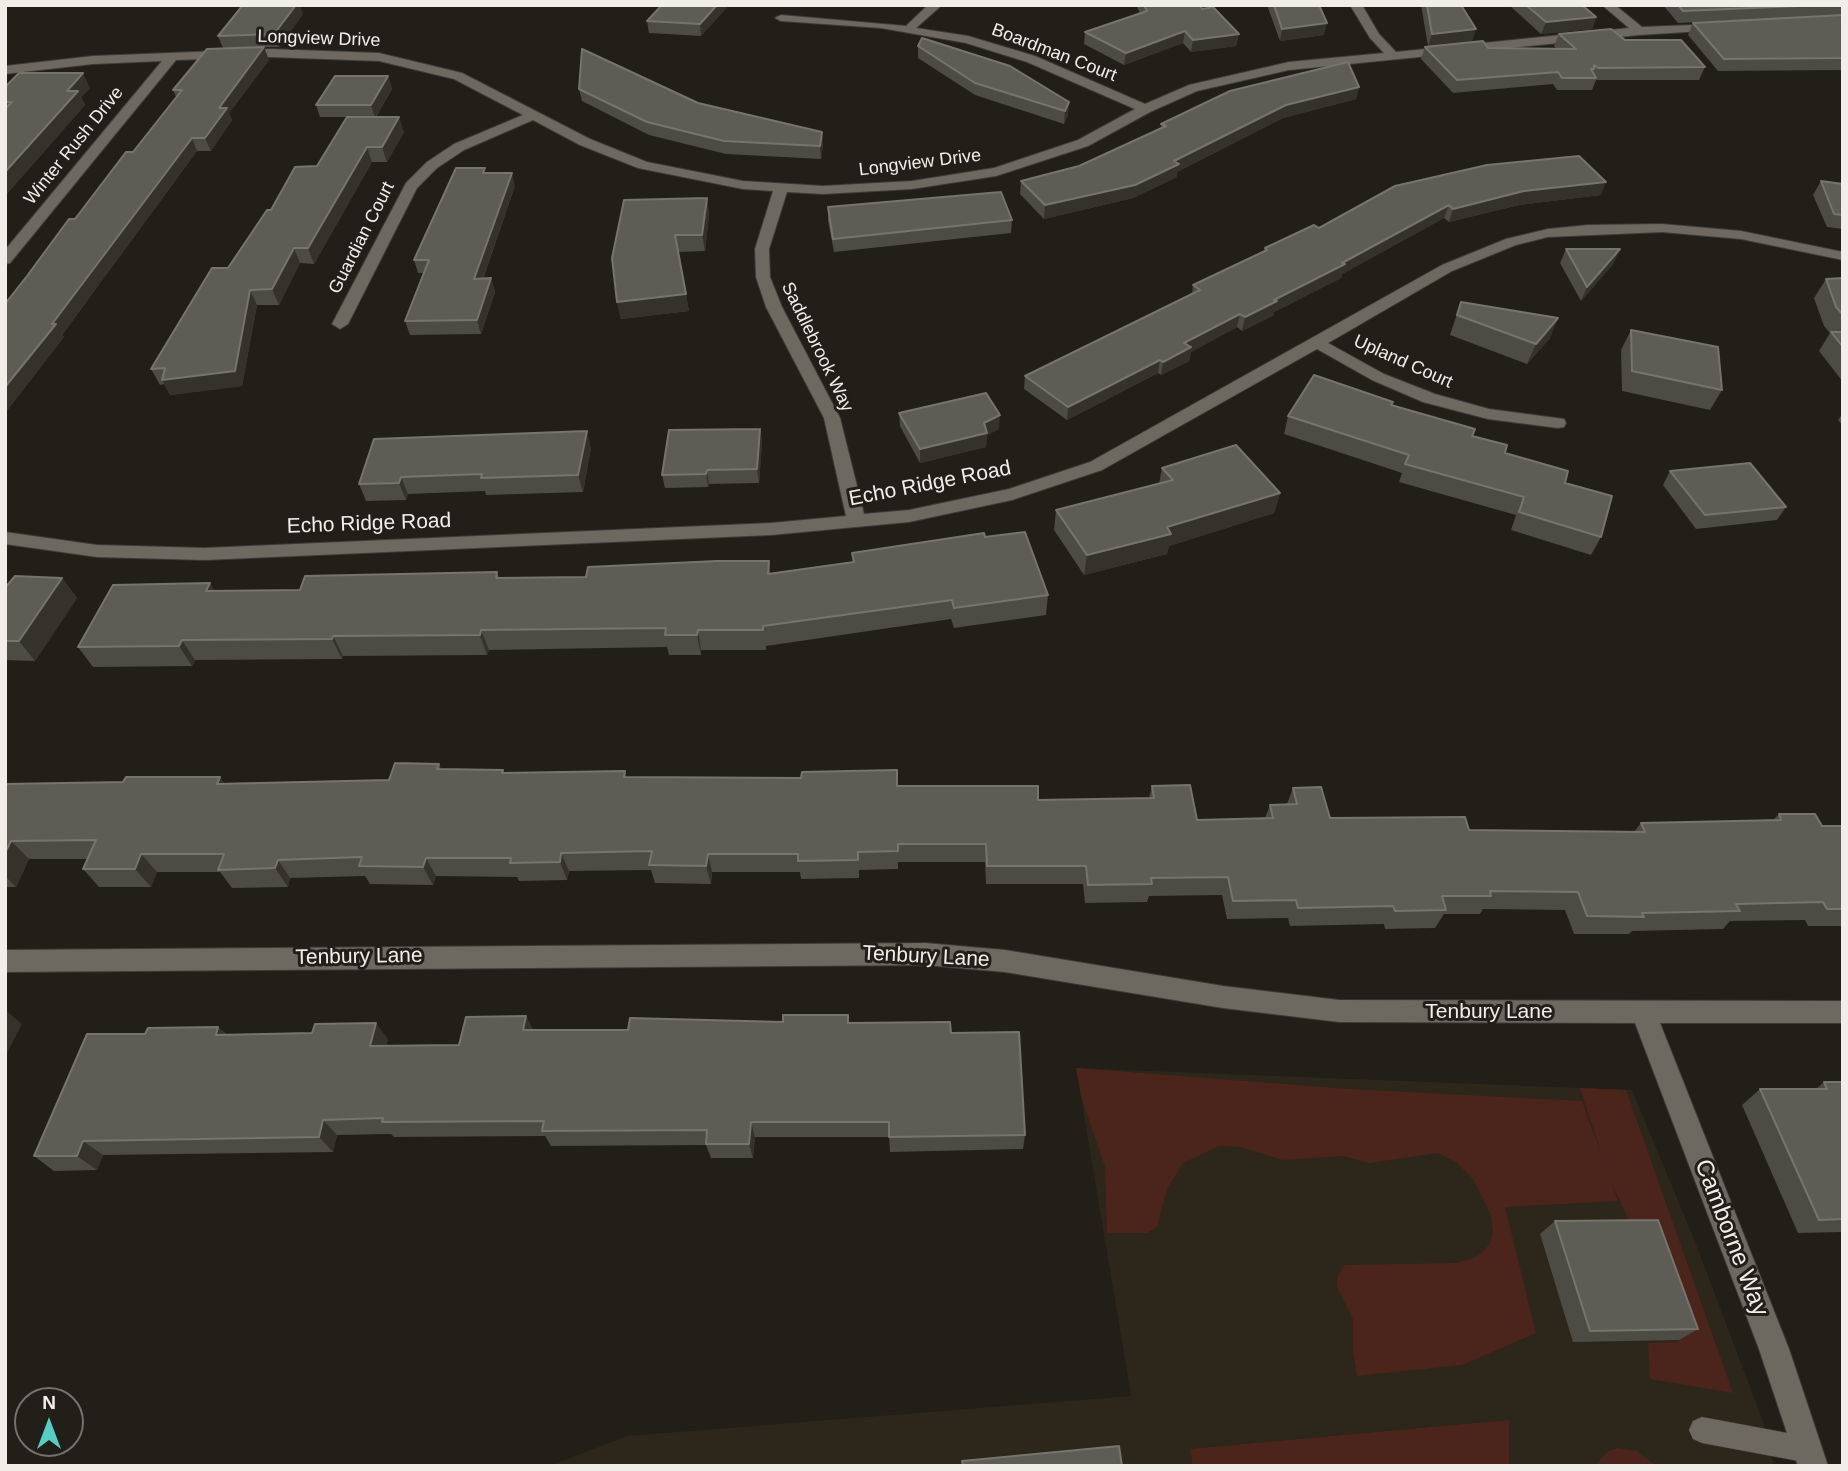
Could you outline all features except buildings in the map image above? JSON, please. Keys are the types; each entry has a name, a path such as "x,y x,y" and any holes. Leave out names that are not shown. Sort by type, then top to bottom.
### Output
{"street":[{"path":"909,29 936,5"},
{"path":"1356,5 1374,36 1392,54"},
{"path":"1608,5 1639,31"},
{"name":"Boardman Court","path":"781,18 909,29 999,48 1145,108"},
{"name":"Longview Drive","path":"5,69 93,60 172,57 317,53 379,57 458,76 585,142 643,165 714,181 781,189 912,185 996,172 1083,143 1145,108 1193,88 1244,74 1392,54 1639,31 1738,27"},
{"name":"Winter Rush Drive","path":"5,260 172,57"},
{"name":"Guardian Court","path":"340,324 411,186 432,165 459,147 534,115"},
{"name":"Saddlebrook Way","path":"781,189 762,249 763,277 774,307 832,418 857,523"},
{"name":"Echo Ridge Road","path":"5,538 97,551 205,554 857,523 956,507 1057,480 1096,466 1131,449 1467,259 1548,233 1620,228 1702,230 1774,240 1843,256"},
{"name":"Upland Court","path":"1317,343 1378,377 1429,398 1488,414 1558,423"},
{"name":"Tenbury Lane","path":"5,961 925,954 1057,968 1300,1007 1401,1012 1843,1012"},
{"name":"Camborne Way","path":"1643,1012 1769,1336 1811,1458"}],"lane":[{"path":"1702,1430 1811,1458"}],"shaded area":[{"path":"1076,1068 1632,1090 1694,1239 1763,1421 1774,1466 549,1466 627,1436 1131,1396"},
{"path":"1076,1068 1348,1089 1582,1101 1618,1201 1505,1207 1536,1333 1462,1365 1357,1376 1353,1350 1353,1319 1337,1287 1338,1275 1345,1265 1455,1263 1472,1259 1482,1252 1490,1244 1493,1232 1491,1215 1473,1179 1456,1162 1438,1153 1369,1163 1343,1156 1283,1160 1241,1147 1219,1146 1183,1163 1167,1189 1157,1227 1147,1233 1107,1233 1105,1167 1081,1096"},
{"path":"1580,1088 1626,1090 1733,1393 1650,1379 1648,1343 1679,1342 1641,1233 1635,1233 1609,1177"},
{"path":"1509,1420 1509,1466 1193,1466 1190,1449"},
{"path":"1617,1448 1637,1451 1656,1466 1596,1465 1607,1452"}]}
